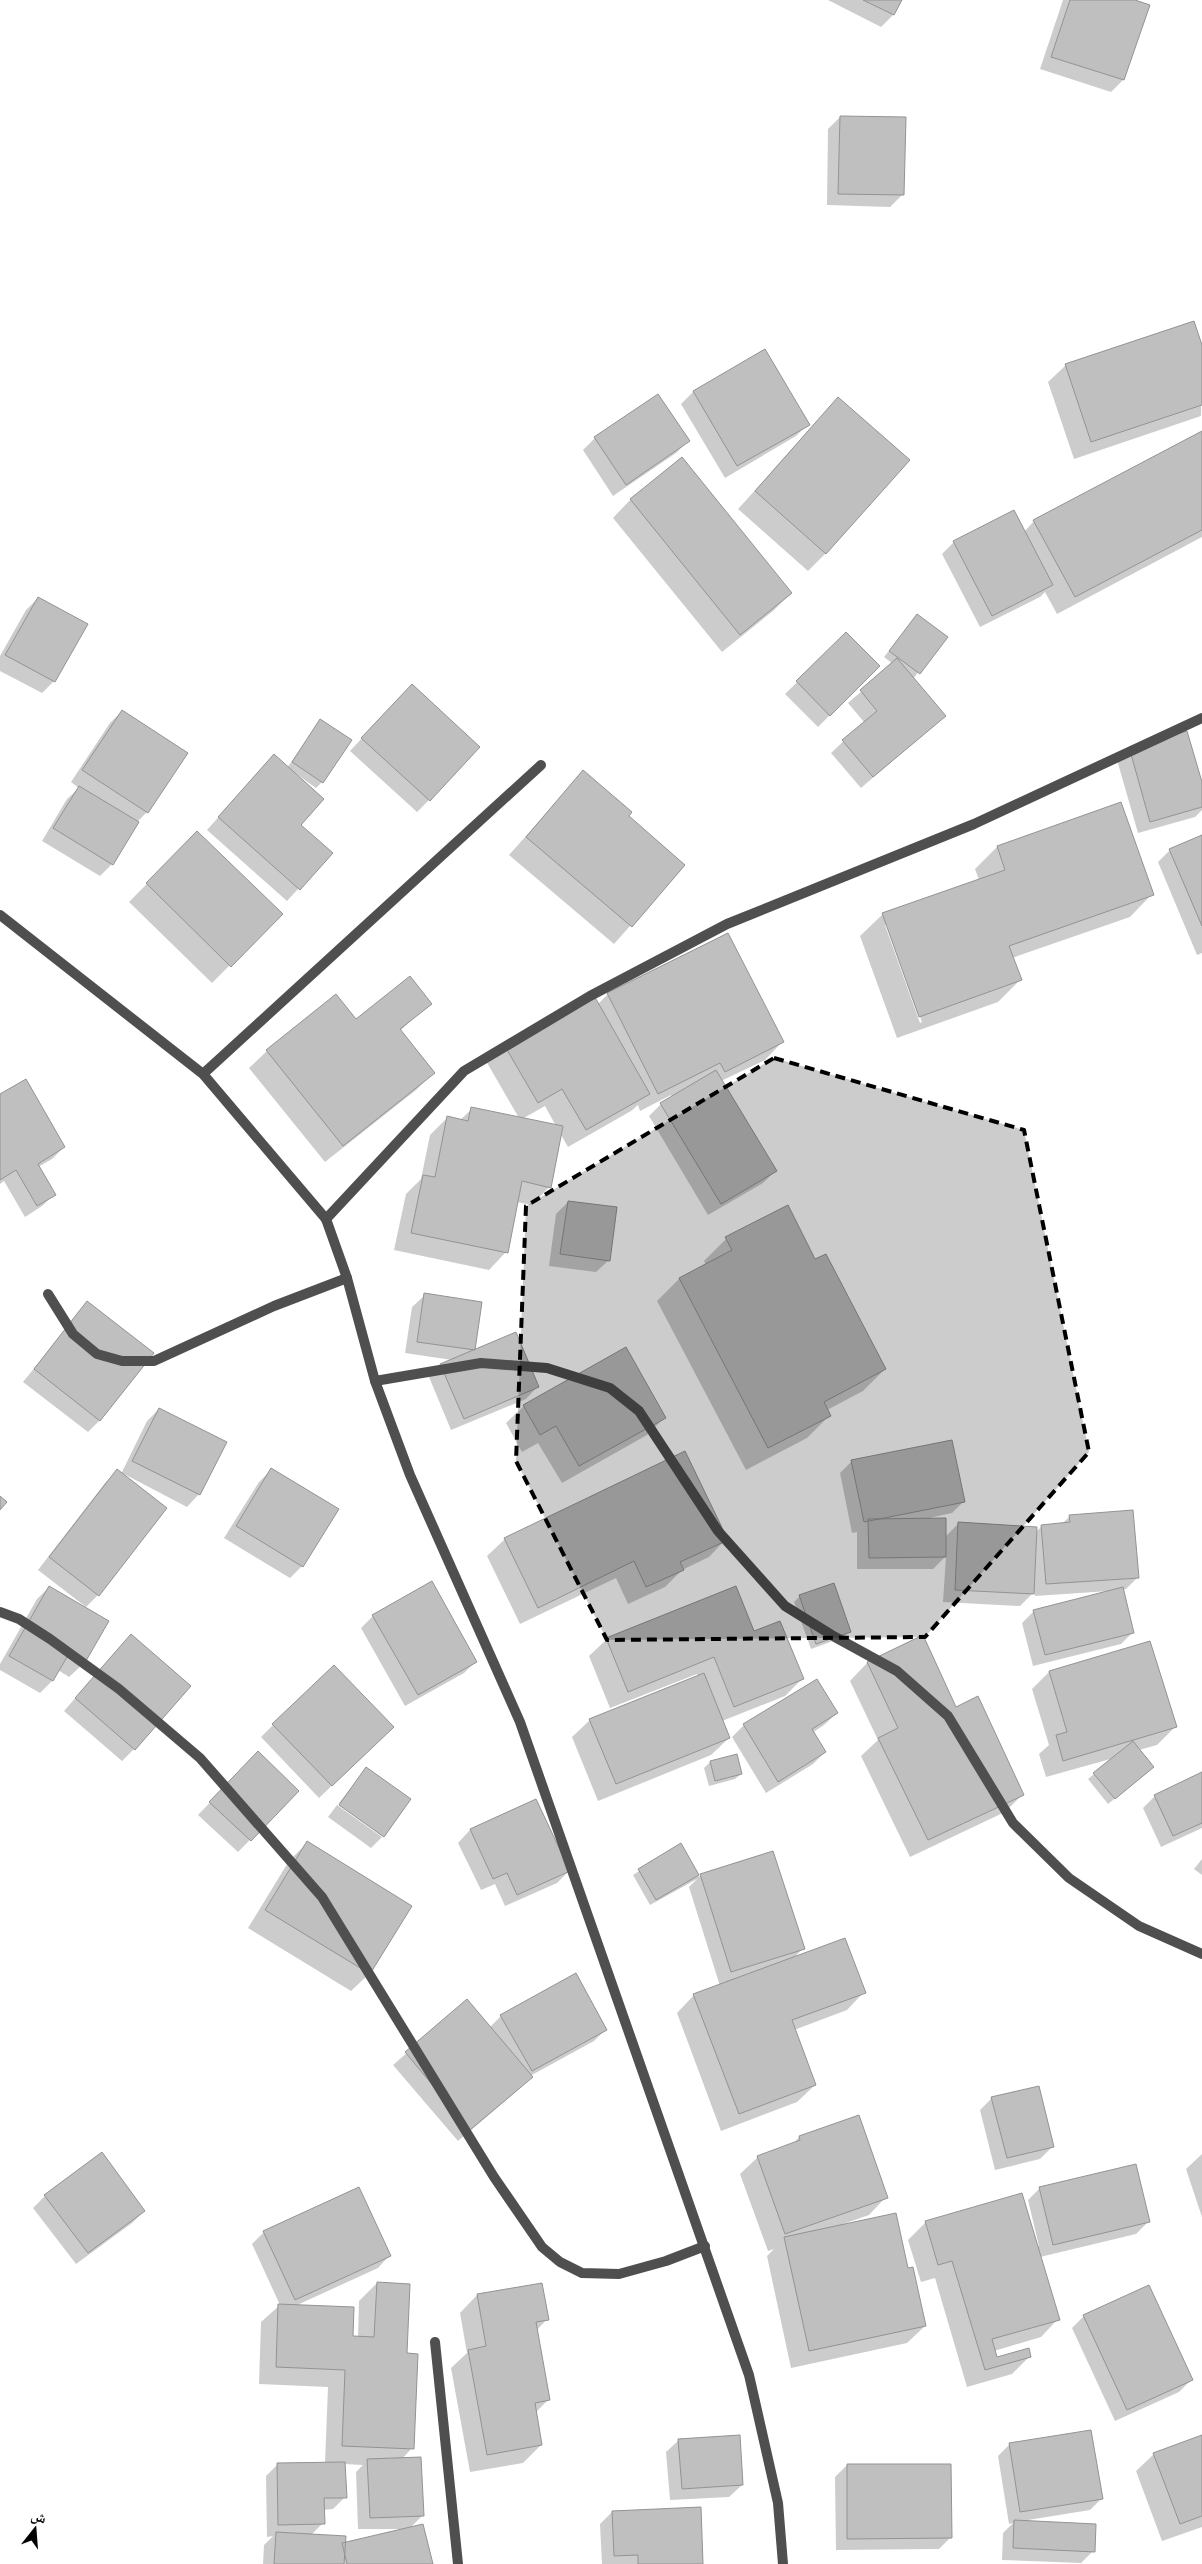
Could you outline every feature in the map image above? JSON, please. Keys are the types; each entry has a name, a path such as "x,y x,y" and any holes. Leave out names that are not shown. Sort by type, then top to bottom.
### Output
{"street":[{"path":"326,1219 464,1071 590,996 727,924 974,824 1202,718"},
{"path":"203,1074 541,765"},
{"path":"0,914 203,1074 326,1219 347,1278 375,1381 410,1475 520,1722 749,2375 778,2503 783,2564"},
{"path":"48,1294 73,1334 97,1354 122,1361 154,1361 274,1306 347,1278"},
{"path":"375,1381 481,1363 546,1368 610,1388 639,1411 718,1530 785,1606 835,1637 897,1671 948,1716 1013,1823 1069,1878 1139,1926 1202,1954"},
{"path":"0,1612 18,1619 50,1638 119,1689 200,1758 322,1897 494,2177 542,2247 560,2262 582,2273 619,2274 666,2261 704,2246"},
{"path":"435,2342 458,2564"}],"highlighted area":[{"path":"774,1058 1024,1130 1089,1452 925,1637 607,1640 516,1461 526,1206"}],"building":[{"path":"863,0 902,0 894,15"},
{"path":"1070,0 1135,0 1150,5 1124,80 1051,57"},
{"path":"840,116 906,117 904,195 838,194"},
{"path":"1194,321 1202,345 1202,405 1091,442 1065,364"},
{"path":"765,349 810,425 737,466 693,391"},
{"path":"658,394 690,441 626,485 594,437"},
{"path":"838,397 910,460 826,554 755,491"},
{"path":"1202,431 1202,530 1075,597 1033,520"},
{"path":"682,457 792,593 740,635 630,499"},
{"path":"1014,510 1053,585 992,616 953,541"},
{"path":"38,597 88,624 55,682 5,655"},
{"path":"917,614 948,637 920,674 889,651"},
{"path":"846,632 880,666 830,716 796,681"},
{"path":"897,658 946,716 873,777 842,740 877,711 860,690"},
{"path":"412,684 480,747 430,801 361,738"},
{"path":"122,710 188,753 148,813 82,770"},
{"path":"320,719 352,740 323,783 292,762"},
{"path":"1187,731 1202,782 1202,807 1150,822 1129,747"},
{"path":"274,754 324,799 301,825 333,853 300,890 218,817"},
{"path":"583,770 632,812 629,816 685,865 632,927 526,837"},
{"path":"79,786 139,822 113,865 53,828"},
{"path":"1121,802 1154,895 1009,946 1022,980 919,1017 882,913 1005,870 997,846"},
{"path":"197,831 283,914 231,967 146,883"},
{"path":"1202,835 1202,926 1169,849"},
{"path":"728,933 784,1042 725,1072 720,1063 658,1094 607,993"},
{"path":"410,976 432,1004 400,1029 435,1073 343,1146 266,1050 336,994 356,1019"},
{"path":"592,992 650,1094 586,1130 562,1089 538,1103 503,1043"},
{"path":"716,1070 777,1171 721,1204 660,1103"},
{"path":"26,1079 65,1147 38,1164 56,1195 37,1206 16,1170 0,1180 0,1094"},
{"path":"471,1107 563,1126 551,1188 522,1181 508,1253 411,1233 423,1175 435,1177 447,1116 468,1121"},
{"path":"568,1201 617,1207 610,1261 560,1254"},
{"path":"788,1205 815,1259 826,1254 886,1369 824,1402 831,1416 768,1448 679,1278 732,1250 725,1237"},
{"path":"424,1293 482,1302 475,1350 417,1342"},
{"path":"87,1301 154,1353 100,1421 34,1369"},
{"path":"516,1332 539,1387 464,1419 440,1364"},
{"path":"626,1347 666,1418 579,1466 556,1426 540,1435 523,1405"},
{"path":"159,1408 227,1442 200,1495 132,1461"},
{"path":"952,1440 965,1502 864,1522 851,1460"},
{"path":"685,1451 728,1540 680,1562 684,1570 646,1587 634,1561 538,1608 504,1538"},
{"path":"271,1468 339,1509 303,1567 236,1526"},
{"path":"117,1469 167,1508 99,1596 49,1557"},
{"path":"0,1496 7,1502 0,1510"},
{"path":"1133,1510 1139,1578 1046,1584 1041,1525 1070,1522 1069,1515"},
{"path":"946,1518 946,1557 869,1558 868,1519"},
{"path":"958,1522 1037,1527 1034,1594 955,1590"},
{"path":"432,1581 477,1662 418,1695 372,1615"},
{"path":"834,1583 851,1632 816,1644 799,1595"},
{"path":"49,1586 109,1621 83,1666 67,1657 53,1681 9,1656"},
{"path":"736,1586 754,1631 780,1621 804,1679 734,1707 714,1657 628,1692 606,1638"},
{"path":"1123,1587 1134,1633 1045,1655 1033,1610"},
{"path":"131,1634 191,1686 135,1750 75,1698"},
{"path":"923,1635 956,1707 978,1696 1024,1795 928,1840 878,1738 898,1728 867,1662"},
{"path":"1150,1641 1177,1727 1063,1761 1056,1735 1067,1732 1049,1671"},
{"path":"334,1665 394,1727 332,1786 272,1724"},
{"path":"704,1673 730,1738 616,1784 589,1719"},
{"path":"817,1679 838,1713 812,1729 826,1752 778,1782 743,1724"},
{"path":"1133,1741 1154,1767 1115,1799 1093,1773"},
{"path":"258,1751 299,1791 251,1841 209,1802"},
{"path":"737,1754 742,1774 715,1781 710,1761"},
{"path":"366,1767 411,1799 384,1837 339,1805"},
{"path":"1202,1772 1202,1823 1173,1836 1154,1795"},
{"path":"536,1799 570,1871 517,1895 507,1873 493,1879 470,1829"},
{"path":"307,1841 412,1906 370,1974 265,1910"},
{"path":"681,1843 699,1875 656,1900 638,1869"},
{"path":"773,1851 805,1949 731,1972 700,1874"},
{"path":"845,1938 866,1993 792,2020 816,2085 739,2114 693,1994"},
{"path":"576,1973 607,2030 532,2071 500,2015"},
{"path":"467,1999 533,2077 470,2130 405,2052"},
{"path":"1039,2086 1054,2147 1007,2158 991,2097"},
{"path":"859,2115 888,2198 785,2234 757,2156 800,2140 799,2136"},
{"path":"102,2152 145,2211 88,2253 44,2195"},
{"path":"1136,2164 1150,2222 1053,2245 1039,2187"},
{"path":"359,2187 391,2256 295,2300 263,2231"},
{"path":"1022,2193 1060,2320 992,2339 997,2357 1029,2348 1031,2357 985,2370 952,2261 938,2265 925,2221"},
{"path":"896,2213 908,2268 913,2267 926,2326 809,2351 784,2237"},
{"path":"377,2282 410,2284 407,2353 418,2354 414,2449 342,2446 345,2370 276,2367 278,2304 354,2307 353,2336 374,2337"},
{"path":"542,2283 549,2320 536,2322 550,2400 535,2403 542,2445 487,2455 468,2350 486,2346 477,2294"},
{"path":"1149,2285 1193,2380 1127,2410 1083,2315"},
{"path":"1091,2430 1103,2499 1020,2512 1009,2443"},
{"path":"740,2435 743,2485 682,2489 678,2439"},
{"path":"1202,2435 1202,2516 1180,2524 1153,2453"},
{"path":"421,2457 424,2516 370,2518 367,2459"},
{"path":"345,2462 347,2498 324,2498 325,2524 278,2525 277,2463"},
{"path":"847,2464 951,2464 952,2538 847,2539"},
{"path":"701,2507 703,2564 638,2564 638,2555 614,2556 612,2511"},
{"path":"1014,2520 1096,2524 1095,2552 1013,2548"},
{"path":"423,2524 433,2564 347,2564 342,2543"},
{"path":"276,2532 346,2536 344,2564 274,2564"}]}
